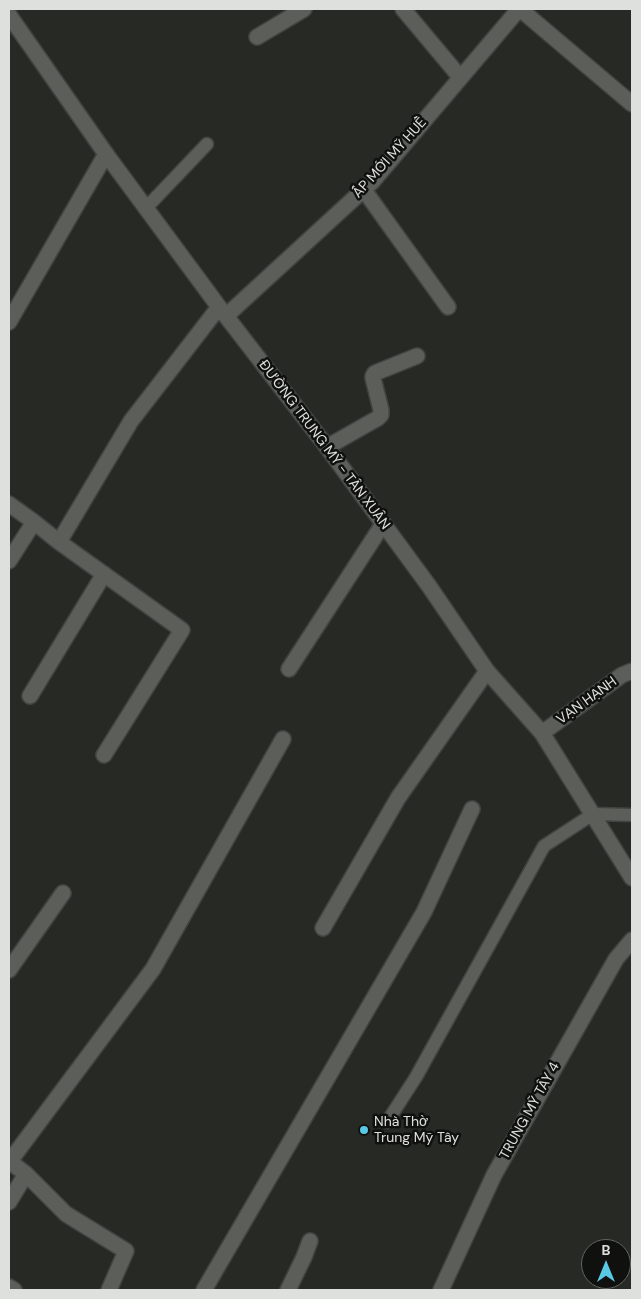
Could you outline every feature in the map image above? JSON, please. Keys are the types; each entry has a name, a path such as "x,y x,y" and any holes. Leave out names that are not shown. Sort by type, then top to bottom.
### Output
{"street":[{"path":"258,37 304,9"},
{"path":"403,9 460,77"},
{"path":"519,9 632,104"},
{"name":"ẤP MỚI MỸ HUỀ","path":"60,542 131,421 223,312 373,181 519,9"},
{"name":"ĐƯỜNG TRUNG MỸ - TÂN XUÂN","path":"9,15 106,154 223,312 327,447 429,586 487,671 542,733 632,878"},
{"path":"9,322 106,154"},
{"path":"364,190 448,307"},
{"path":"327,447 381,415 373,376 418,356"},
{"path":"9,504 182,630 104,755"},
{"path":"9,562 34,522"},
{"path":"289,669 383,524"},
{"path":"30,696 104,574"},
{"path":"323,928 398,798 487,671"},
{"name":"VẠN HẠNH","path":"542,733 622,675 632,672"},
{"path":"109,1290 126,1251 66,1214 26,1174 9,1161 153,969 283,739"},
{"path":"204,1290 424,912 472,808"},
{"path":"9,970 63,893"},
{"name":"TRUNG MỸ TÂY 4","path":"442,1290 494,1175 616,958 632,940"},
{"path":"9,1202 26,1174"},
{"path":"288,1290 310,1241"},
{"path":"9,1287 14,1290"}],"lane":[{"path":"146,208 207,144"},
{"path":"387,1122 416,1078 544,846 592,814 632,815"}],"place":[{"name":"Nhà Thờ Trung Mỹ Tây","path":"364,1130"}]}
